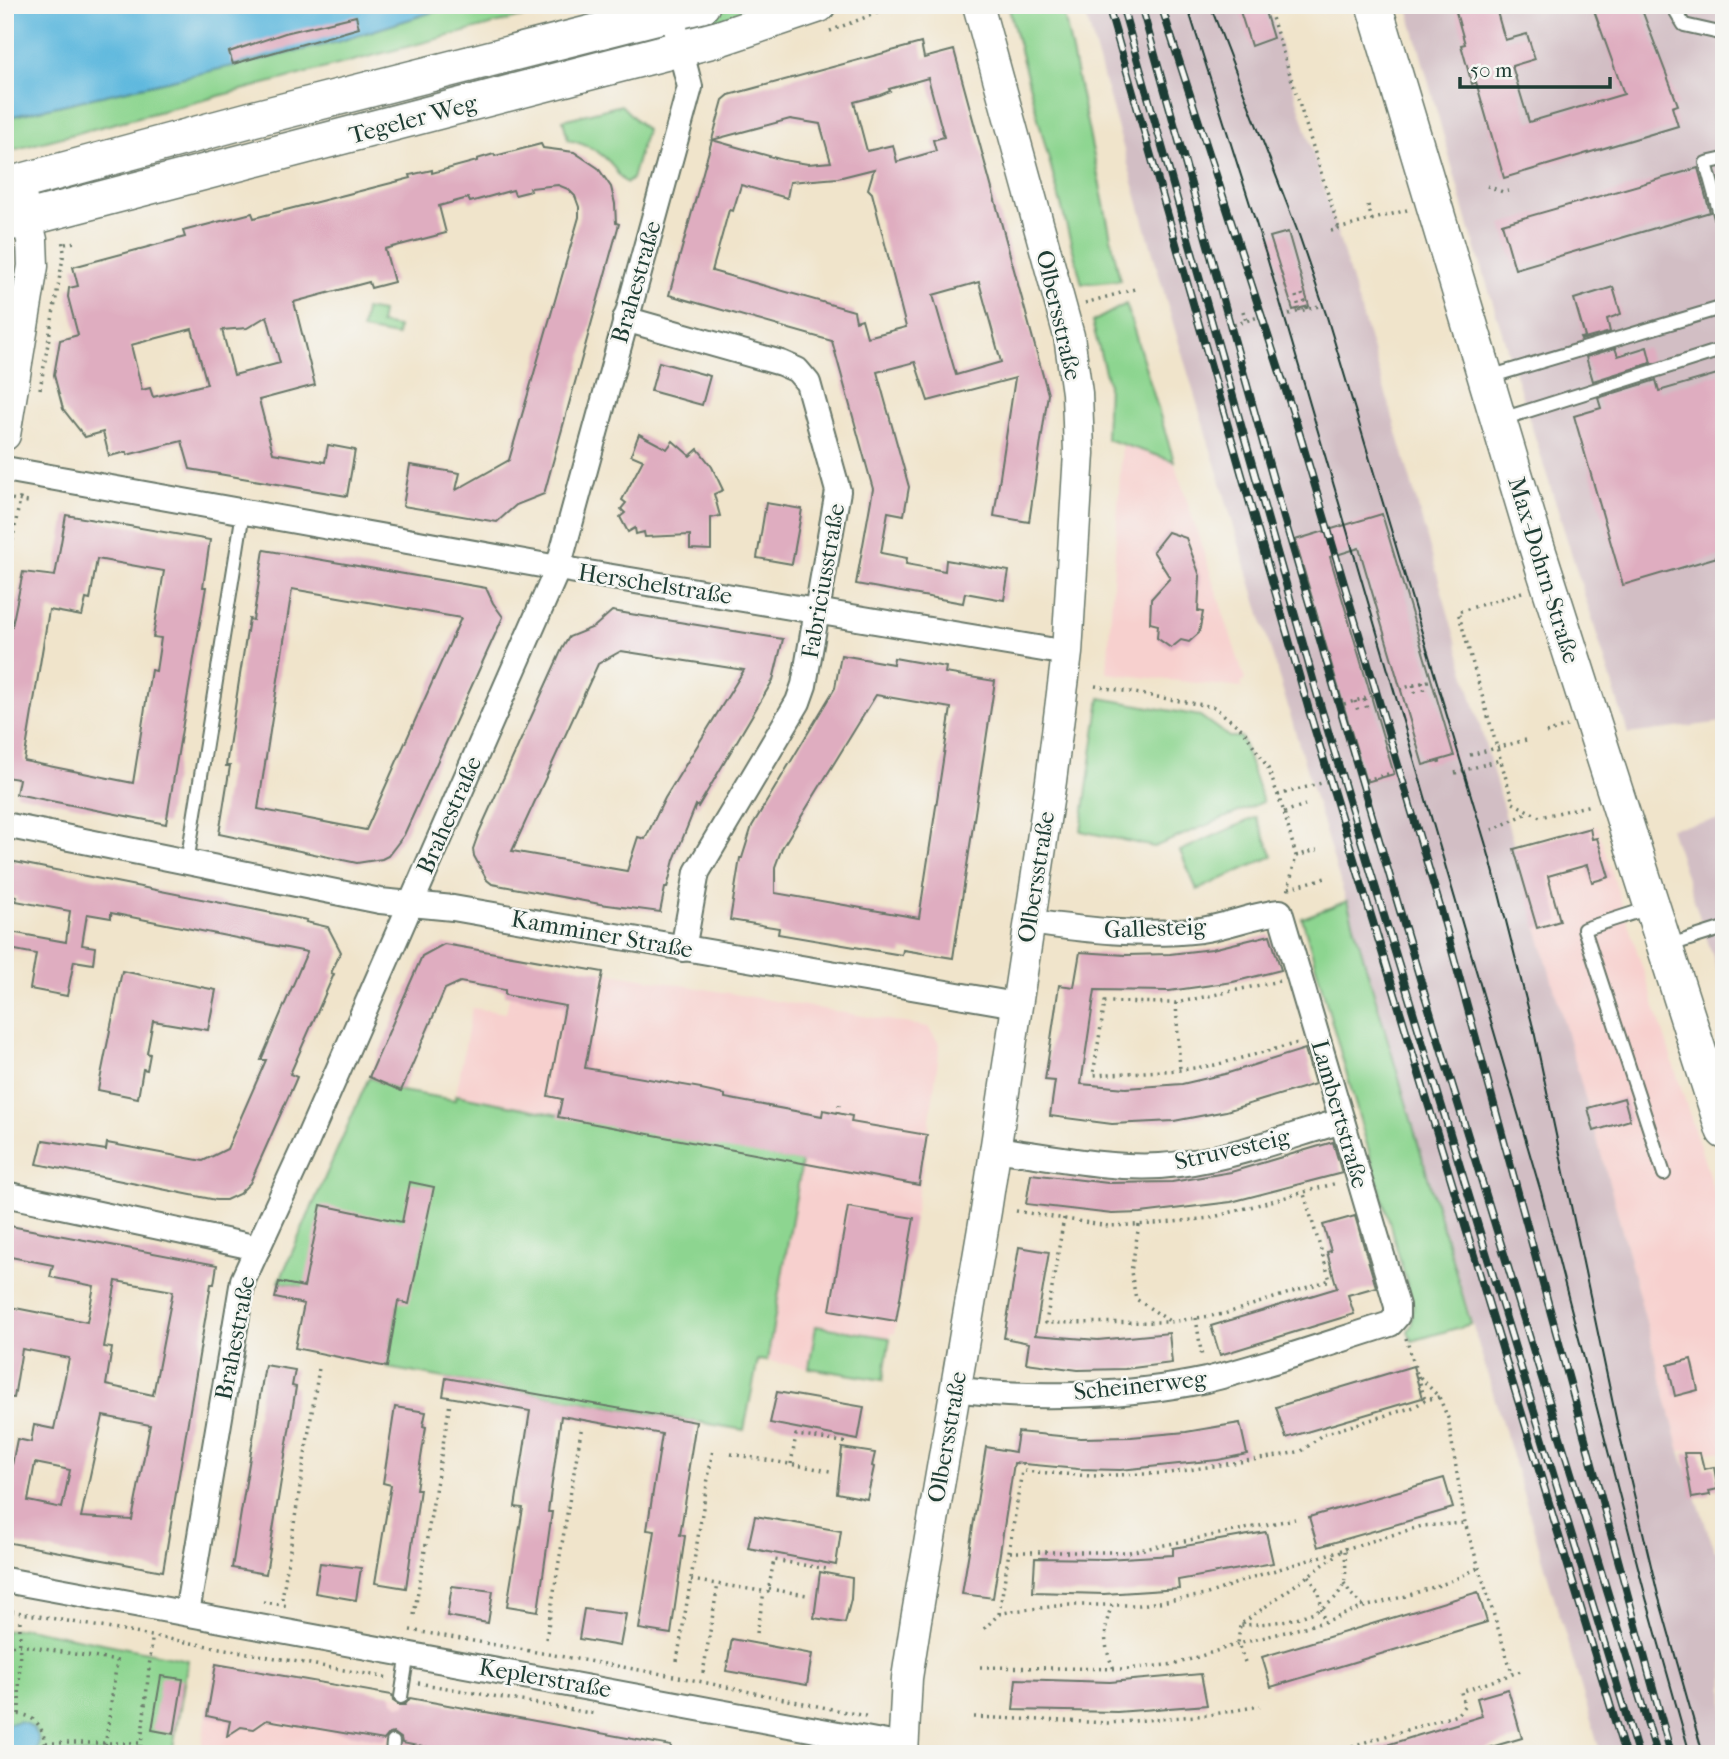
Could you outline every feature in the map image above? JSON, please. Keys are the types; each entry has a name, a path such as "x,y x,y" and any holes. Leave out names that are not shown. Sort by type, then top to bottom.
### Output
{"main road":[{"name":"Tegeler Weg","path":"16,221 717,39 818,5"},
{"name":"Max-Dohrn-Straße","path":"1374,5 1532,532 1724,1131"},
{"name":"Tegeler Weg","path":"11,184 686,9"}],"street":[{"name":"Olbersstraße","path":"903,1750 912,1643 995,1149 1067,653 1079,453 1077,393 1069,336 978,5"},
{"name":"Brahestraße","path":"187,1613 243,1280 558,568 690,87 681,48 686,9"},
{"path":"5,435 33,267 32,240 16,221 11,184"},
{"name":"Fabriciusstraße","path":"625,319 781,363 797,370 808,383 838,491 804,685 798,702 697,872 683,948"},
{"name":"Herschelstraße","path":"5,469 558,568 1067,653"},
{"name":"Kamminer Straße","path":"5,825 380,901 453,908 1016,1005"},
{"name":"Gallesteig","path":"1029,922 1099,932 1150,934 1205,929 1280,912"},
{"name":"Lambertstraße","path":"1280,912 1401,1326"},
{"name":"Struvesteig","path":"995,1149 1096,1164 1161,1166 1230,1154 1342,1121"},
{"path":"5,1194 258,1248"},
{"name":"Scheinerweg","path":"955,1389 987,1394 1068,1394 1173,1386 1242,1370 1390,1324 1401,1326"},
{"name":"Keplerstraße","path":"5,1580 408,1653 903,1750"}],"lane":[{"path":"1672,5 1684,25 1724,34"},
{"path":"1723,222 1706,163 1724,159"},
{"path":"1486,378 1724,307"},
{"path":"1498,420 1724,349"},
{"path":"187,863 243,512"},
{"path":"1652,907 1584,929 1664,1174"},
{"path":"1665,947 1722,933"},
{"path":"401,1697 408,1653"}],"path":[{"path":"1268,5 1339,229"},
{"path":"5,110 9,133"},
{"path":"1488,186 1503,192 1508,191"},
{"path":"1368,205 1372,220"},
{"path":"1331,231 1406,210"},
{"path":"65,244 75,242"},
{"path":"39,396 64,252"},
{"path":"1083,304 1135,289"},
{"path":"1303,294 1307,309"},
{"path":"1296,296 1300,311"},
{"path":"1289,314 1319,306"},
{"path":"1243,311 1246,321"},
{"path":"1234,325 1258,317"},
{"path":"5,582 21,495"},
{"path":"5,498 28,502"},
{"path":"1526,591 1458,612 1513,803 1540,817 1593,804"},
{"path":"1400,689 1432,680"},
{"path":"1422,682 1425,692"},
{"path":"1413,685 1416,695"},
{"path":"1095,686 1214,707 1244,731 1268,768 1296,856 1280,912"},
{"path":"1344,704 1373,696"},
{"path":"1364,699 1367,709"},
{"path":"1355,701 1358,711"},
{"path":"1546,733 1568,726"},
{"path":"1470,755 1526,740"},
{"path":"1455,773 1500,760"},
{"path":"1366,780 1395,772"},
{"path":"1380,776 1382,783"},
{"path":"1278,795 1329,781"},
{"path":"1284,812 1304,805"},
{"path":"1492,830 1530,812"},
{"path":"1296,856 1317,850"},
{"path":"1289,888 1329,877"},
{"path":"1284,980 1176,1003 1105,1002 1093,1075 1180,1070 1215,1065 1303,1041"},
{"path":"1176,1003 1180,1070"},
{"path":"838,1113 839,1105"},
{"path":"1016,1211 1108,1226 1139,1225 1210,1218 1348,1180"},
{"path":"1064,1218 1046,1322 1171,1322 1224,1314 1330,1280 1304,1194"},
{"path":"1139,1225 1131,1272 1136,1299 1171,1322"},
{"path":"1196,1318 1203,1363"},
{"path":"1401,1326 1425,1401"},
{"path":"282,1599 319,1368"},
{"path":"1417,1374 1439,1397 1448,1418 1465,1523 1512,1673"},
{"path":"984,1629 999,1614 1022,1471 1091,1476 1169,1472 1278,1456 1302,1451 1323,1434 1414,1408 1439,1397"},
{"path":"414,1615 450,1403"},
{"path":"546,1639 582,1425"},
{"path":"791,1464 796,1435 849,1443"},
{"path":"677,1661 713,1449"},
{"path":"731,1454 830,1471"},
{"path":"1009,1552 1129,1552 1295,1519"},
{"path":"999,1614 1066,1605 1140,1605 1205,1595 1255,1576 1422,1526 1465,1523"},
{"path":"1245,1661 1238,1644 1240,1625 1345,1549"},
{"path":"1240,1625 1276,1623 1331,1602 1344,1583 1345,1549"},
{"path":"757,1633 774,1560 827,1569"},
{"path":"980,1667 1114,1669 1176,1664 1238,1644 1325,1622 1364,1607 1449,1583 1478,1568"},
{"path":"1310,1576 1319,1593 1325,1622"},
{"path":"691,1580 807,1595"},
{"path":"1344,1583 1364,1607"},
{"path":"703,1673 718,1584"},
{"path":"263,1602 289,1606"},
{"path":"1112,1605 1104,1643 1114,1669"},
{"path":"265,1608 291,1613"},
{"path":"5,1610 609,1716"},
{"path":"19,1714 20,1618"},
{"path":"1276,1623 1278,1633"},
{"path":"398,1628 674,1676 855,1712"},
{"path":"139,1754 152,1640"},
{"path":"5,1646 20,1644 117,1661 104,1754"},
{"path":"1325,1754 1457,1715 1464,1706 1461,1692 1521,1671"},
{"path":"974,1717 1109,1723 1208,1715 1260,1706"},
{"path":"5,1717 19,1714 28,1716 41,1727 46,1743 43,1754"},
{"path":"46,1743 141,1743"}],"shaded area":[{"path":"1083,5 1263,5 1273,20 1389,404 1611,1189 1680,1451 1715,1551 1724,1551 1724,1754 1601,1754 1167,303"},
{"path":"1407,5 1724,5 1724,722 1628,734 1469,227"},
{"path":"1122,444 1174,461 1245,680 1241,683 1242,688 1107,673"},
{"path":"1724,819 1724,990 1670,828"},
{"path":"1597,826 1724,1222 1724,1452 1680,1451 1611,1189 1514,849"},
{"path":"517,957 928,1027 940,1045 928,1134 894,1334 891,1333 890,1338 816,1326 809,1368 767,1361 802,1163 456,1095 472,1008 506,1013"},
{"path":"216,1664 684,1746 741,1754 200,1754"}],"green space":[{"path":"455,5 567,5 5,152 5,118 337,42"},
{"path":"735,5 792,5 716,29 712,12"},
{"path":"1008,5 1062,5 1120,280 1082,284"},
{"path":"621,105 646,130 632,179 627,183 598,152 568,140 563,120"},
{"path":"1126,304 1174,461 1106,439 1108,383 1092,322"},
{"path":"365,309 382,312 380,324 398,327 397,336 362,330"},
{"path":"1100,698 1200,716 1229,737 1241,737 1263,802 1154,847 1081,831"},
{"path":"1256,817 1273,856 1197,890 1180,851"},
{"path":"1347,901 1471,1324 1412,1341 1408,1331 1412,1324 1413,1305 1302,918"},
{"path":"369,1077 401,1091 455,1100 456,1095 802,1162 767,1361 758,1360 744,1430 387,1368 397,1306 279,1282"},
{"path":"816,1326 890,1338 883,1380 809,1368"},
{"path":"26,1628 188,1660 172,1754 5,1754 5,1631"}],"water":[{"path":"5,5 455,5 337,42 5,118"},
{"path":"19,1721 30,1726 36,1733 38,1743 35,1754 5,1754 5,1725"}],"building":[{"path":"1238,5 1263,5 1273,38 1251,46"},
{"path":"1454,5 1495,5 1505,40 1527,34 1535,59 1512,66 1529,122 1624,94 1592,5 1640,5 1678,105 1672,107 1678,126 1504,178 1476,82 1472,84"},
{"path":"356,16 359,28 233,64 229,52 285,33"},
{"path":"921,43 924,58 954,50 1048,394 1029,522 994,516 1015,378 928,401 915,362 877,372 909,487 904,515 888,512 881,553 907,558 906,564 945,571 946,560 1009,571 1004,600 965,593 963,603 856,584 873,489 832,341 669,295 723,100 729,95","holes":["928,78 944,137 933,140 936,151 897,162 893,145 867,151 854,102 880,95 890,91 889,89","790,119 820,124 831,162 808,164 783,160 712,140","874,169 868,189 872,193 906,327 867,337 862,319 856,321 854,311 712,271 729,210 733,211 741,185 787,198 790,182 838,178","979,282 1001,362 956,375 933,295"]},
{"path":"541,144 543,148 574,152 598,168 611,187 616,223 619,224 544,494 516,505 497,522 403,506 410,465 460,473 456,490 509,460 579,217 575,196 558,185 530,188 531,191 515,195 513,190 470,202 468,198 439,206 446,233 385,249 394,282 371,288 369,282 294,302 315,385 259,400 273,453 325,462 328,445 355,450 347,496 190,469 182,441 127,455 127,452 109,456 103,432 85,437 63,409 54,375 60,340 78,335 68,297 69,288 78,286 73,267 185,237 183,231 252,213 254,218 411,178 410,175 432,170 432,173 494,154 495,156","holes":["267,316 280,363 234,375 222,330 247,328","192,329 207,384 153,397 150,388 142,390 131,345"]},
{"path":"1698,168 1710,212 1515,269 1502,224"},
{"path":"1288,232 1309,306 1293,310 1270,237"},
{"path":"1613,287 1621,314 1607,319 1610,332 1581,340 1580,338 1585,337 1574,299"},
{"path":"1647,347 1651,363 1593,381 1586,357 1615,348 1618,356"},
{"path":"659,362 710,376 702,405 651,391"},
{"path":"1724,372 1724,555 1623,585 1574,416 1601,408 1598,398 1656,380 1659,391"},
{"path":"639,434 667,449 673,441 690,456 698,449 712,467 723,490 714,494 720,516 711,518 711,550 690,549 690,535 645,537 644,532 636,534 635,528 628,532 620,517 625,513 621,509 626,503 622,500 643,460 631,455"},
{"path":"766,503 802,509 792,564 757,558"},
{"path":"1382,514 1454,756 1423,765 1359,548 1330,557 1394,774 1366,782 1295,540"},
{"path":"66,515 210,540 203,587 206,587 166,824 16,794 19,779 5,777 5,647 9,626 12,626 23,572 55,576","holes":["97,559 164,571 153,637 161,638 156,671 151,670 133,783 24,761 49,610 82,616 86,599 90,600"]},
{"path":"1168,532 1186,538 1200,576 1198,611 1203,612 1199,633 1189,642 1181,640 1171,648 1157,638 1158,625 1150,623 1151,599 1170,578 1153,551"},
{"path":"264,550 486,588 503,617 404,835 388,856 357,863 219,834 239,681 249,619 253,620","holes":["292,589 461,618 366,830 258,809"]},
{"path":"612,611 783,639 773,680 698,807 696,805 674,860 660,912 492,884 474,856 473,849 479,832 562,649 569,637 594,627","holes":["621,651 744,670 665,798 645,839 638,837 627,871 512,851 598,664"]},
{"path":"841,655 893,664 894,658 946,667 945,673 995,681 953,958 903,950 902,955 778,934 779,928 730,920 740,858 752,826 835,688","holes":["876,695 951,708 919,918 775,893 775,867 782,848"]},
{"path":"1590,828 1592,839 1597,838 1609,877 1592,882 1587,865 1548,876 1560,921 1537,928 1514,849"},
{"path":"5,860 307,920 306,922 328,927 341,952 331,973 334,974 290,1074 297,1077 294,1084 250,1183 239,1194 226,1200 216,1200 37,1164 43,1140 106,1150 107,1143 203,1161 227,1149 266,1060 261,1060 307,952 111,913 111,918 87,914 82,945 95,947 93,964 74,961 67,996 30,989 36,954 5,948 5,931 66,942 70,911 16,901 17,897 5,895"},
{"path":"1270,935 1281,970 1233,982 1169,991 1095,990 1081,1084 1126,1088 1182,1084 1225,1074 1305,1049 1315,1084 1226,1111 1174,1121 1112,1124 1050,1116 1055,1081 1045,1080 1059,985 1074,987 1080,952 1170,954 1212,949"},
{"path":"444,944 603,972 585,1068 701,1088 725,1095 725,1098 822,1116 823,1110 852,1116 851,1122 927,1135 919,1185 558,1117 562,1099 548,1096 565,1006 505,995 505,990 460,982 445,989 401,1091 369,1077 422,956"},
{"path":"122,971 216,990 208,1030 153,1021 147,1070 143,1069 138,1098 98,1090"},
{"path":"1624,1098 1630,1120 1594,1131 1588,1108"},
{"path":"1333,1142 1342,1173 1231,1202 1112,1214 1026,1204 1031,1174 1108,1183 1172,1182 1231,1172"},
{"path":"410,1182 434,1187 409,1304 398,1301 387,1367 295,1348 304,1304 275,1298 279,1282 304,1287 321,1205 402,1222"},
{"path":"848,1207 914,1218 896,1321 830,1310"},
{"path":"1355,1216 1376,1287 1348,1295 1354,1314 1220,1355 1211,1326 1337,1288 1327,1252 1331,1251 1323,1225"},
{"path":"5,1225 217,1265 214,1284 211,1284 163,1571 5,1542 5,1501 17,1439 31,1442 34,1425 54,1429 69,1358 22,1349 14,1398 5,1397 5,1306 87,1322 94,1286 50,1277 53,1265 5,1256","holes":["116,1281 173,1291 153,1395 106,1385 112,1348 104,1347","103,1416 150,1425 132,1520 81,1517","35,1463 70,1470 62,1508 28,1501"]},
{"path":"1019,1247 1049,1252 1035,1335 1098,1340 1169,1333 1172,1363 1125,1369 1078,1370 1026,1363 1029,1343 1004,1338"},
{"path":"1691,1359 1698,1390 1675,1396 1668,1365"},
{"path":"265,1365 295,1370 292,1386 296,1387 266,1574 232,1568"},
{"path":"1413,1366 1422,1398 1286,1438 1276,1407"},
{"path":"446,1378 696,1422 680,1535 685,1536 671,1634 639,1629 655,1531 647,1530 662,1434 561,1416 548,1512 552,1512 538,1611 507,1606 523,1508 515,1507 530,1411 443,1396"},
{"path":"777,1392 864,1407 858,1440 770,1423"},
{"path":"395,1407 426,1412 416,1489 420,1489 406,1588 375,1583 391,1485 383,1483"},
{"path":"1240,1423 1247,1454 1218,1460 1120,1470 1014,1463 993,1598 962,1594 986,1447 1015,1452 1018,1432 1081,1438 1131,1437"},
{"path":"842,1448 875,1453 867,1499 837,1493"},
{"path":"1684,1453 1700,1453 1704,1469 1714,1467 1718,1489 1709,1491 1710,1495 1692,1498"},
{"path":"1444,1478 1453,1508 1318,1547 1309,1517"},
{"path":"755,1516 841,1531 836,1565 748,1548"},
{"path":"1266,1532 1273,1563 1178,1580 1179,1589 1104,1594 1033,1592 1035,1558 1105,1559 1173,1555 1173,1548"},
{"path":"320,1563 361,1568 356,1600 315,1593"},
{"path":"820,1572 852,1578 851,1599 845,1623 814,1618"},
{"path":"452,1586 493,1591 488,1623 447,1616"},
{"path":"1478,1592 1487,1622 1271,1687 1262,1657"},
{"path":"584,1609 626,1614 620,1646 579,1639"},
{"path":"732,1639 812,1654 807,1685 726,1671"},
{"path":"216,1664 392,1695 393,1701 399,1705 405,1705 410,1698 671,1746 670,1754 460,1754 402,1743 401,1738 394,1733 384,1740 267,1720 254,1729 241,1727 227,1736 230,1721 207,1716"},
{"path":"1201,1674 1207,1705 1117,1712 1013,1710 1016,1679 1110,1682"},
{"path":"161,1676 183,1679 174,1734 152,1730"},
{"path":"1508,1689 1522,1738 1467,1754 1370,1754 1370,1750 1482,1716 1477,1698"}],"tram line":[{"path":"1187,5 1268,261 1541,1192 1646,1598 1690,1754"},
{"path":"1210,5 1299,235 1327,317 1491,862 1534,1031 1617,1423 1658,1595 1703,1754"}],"railway":[{"path":"1108,5 1310,714 1625,1754"},
{"path":"1122,5 1322,711 1638,1754"},
{"path":"1141,5 1284,518 1426,999 1657,1754"},
{"path":"1161,5 1296,422 1441,910 1671,1754"}]}
